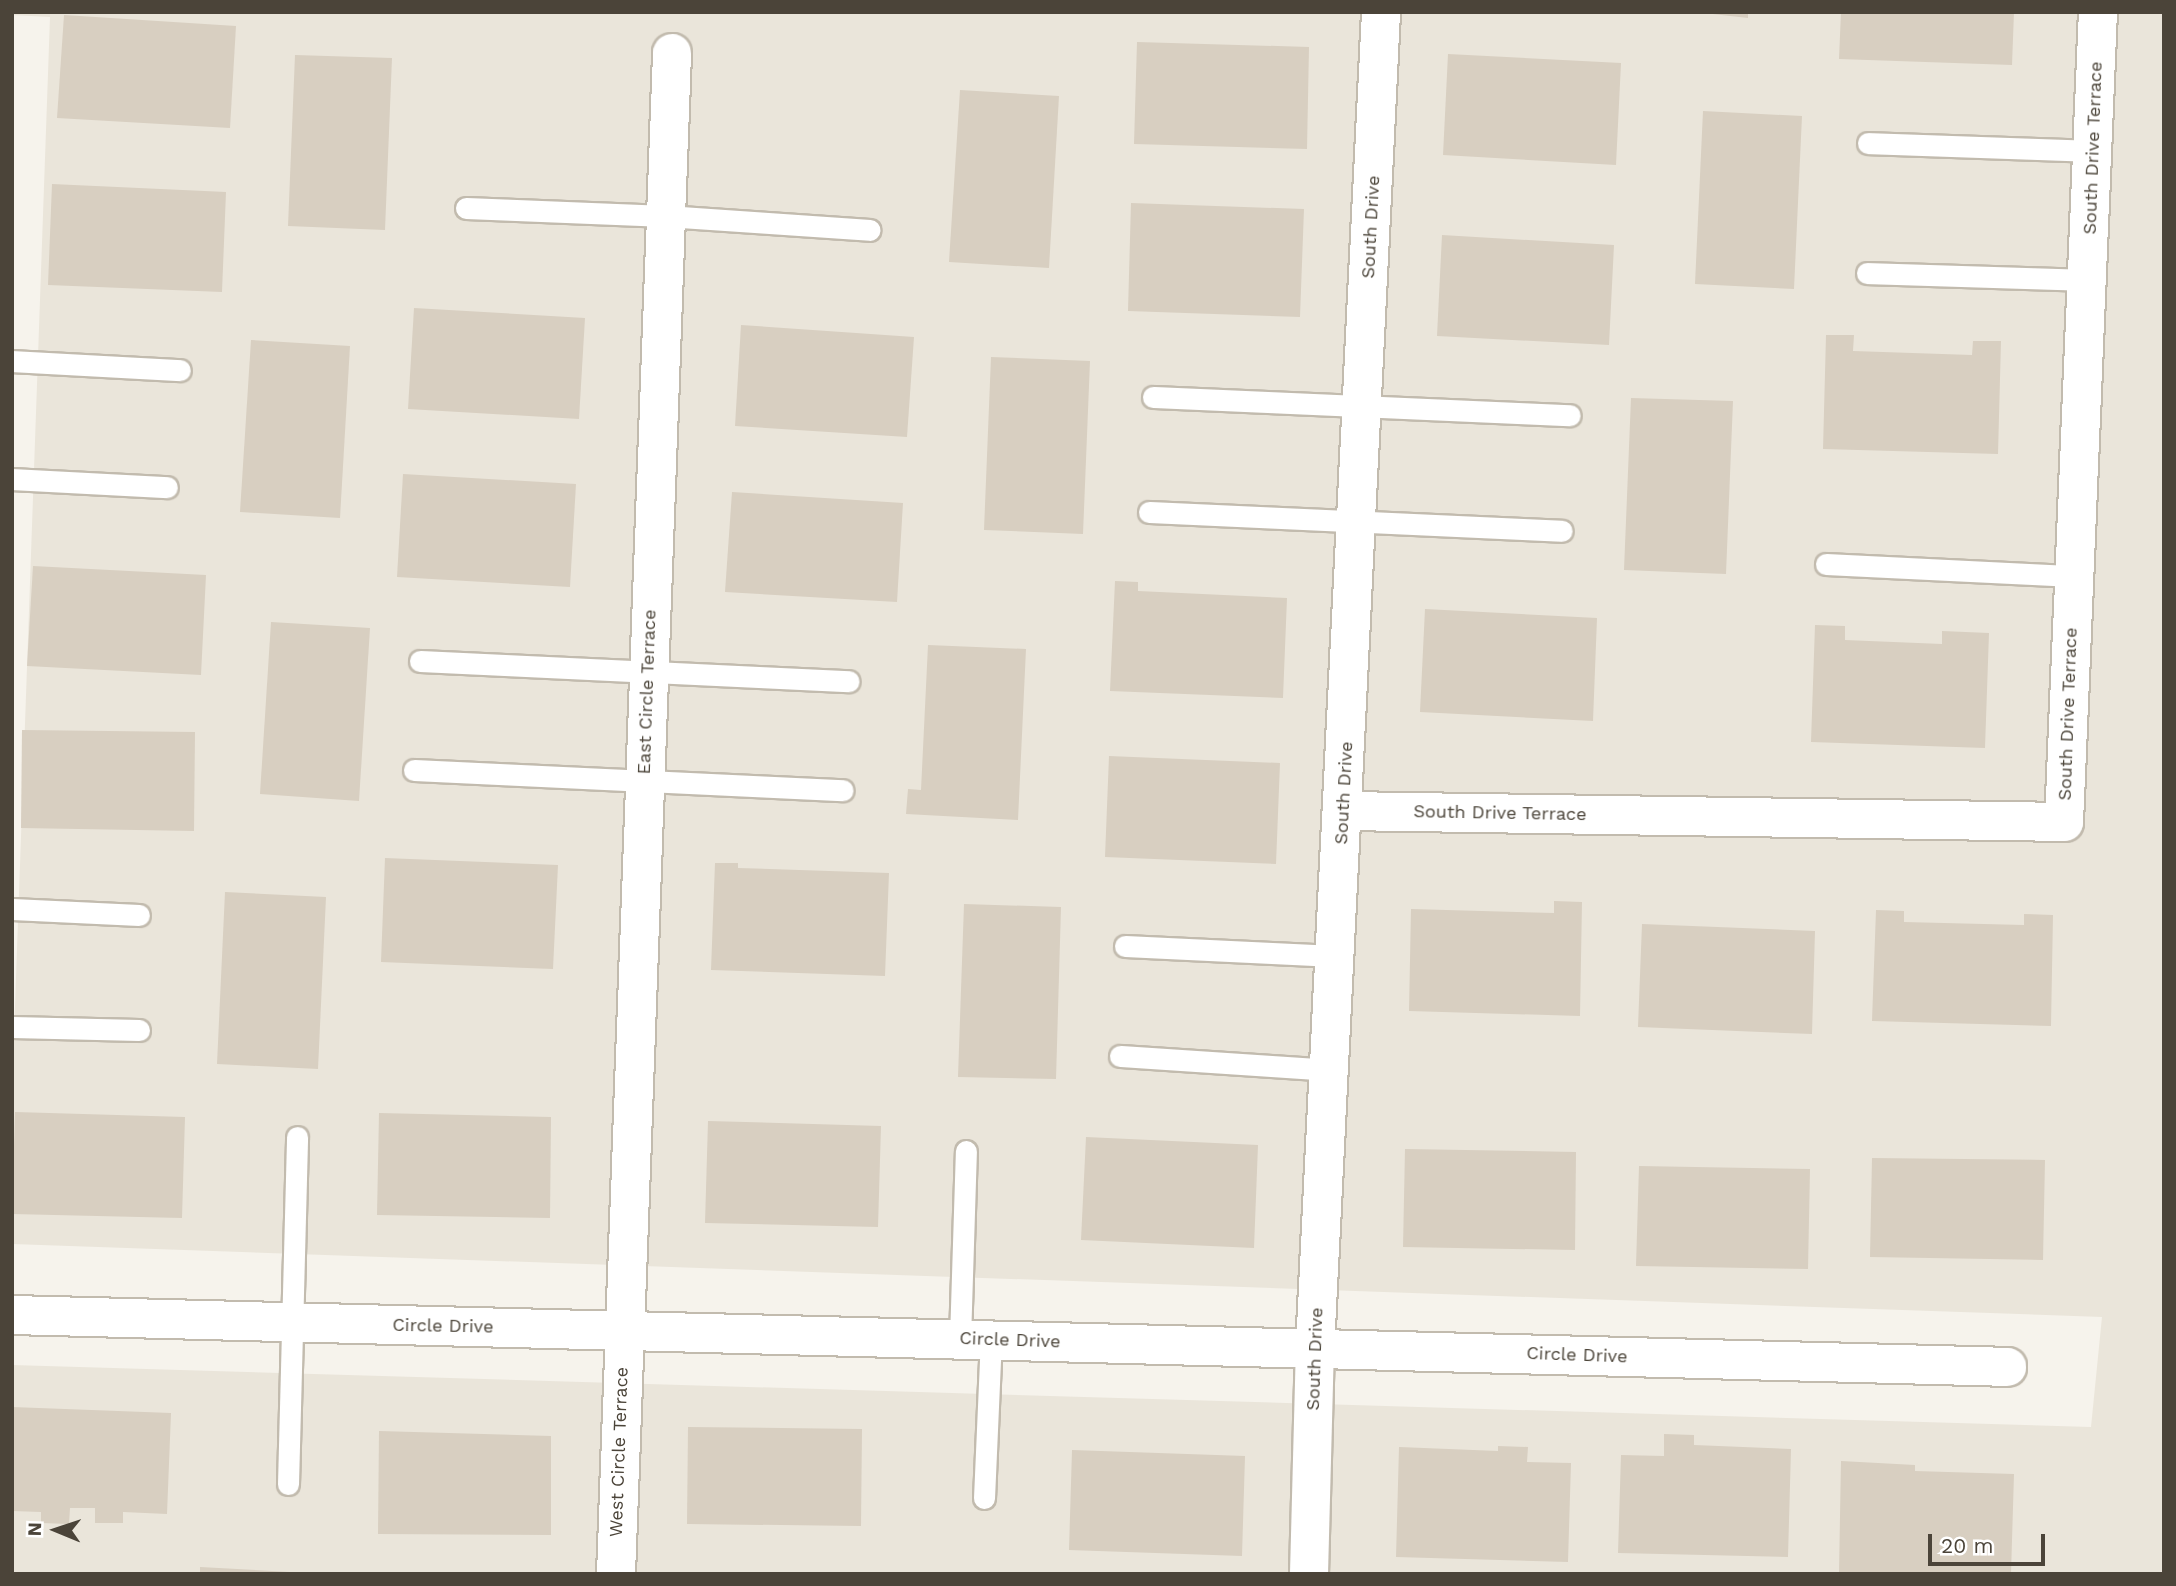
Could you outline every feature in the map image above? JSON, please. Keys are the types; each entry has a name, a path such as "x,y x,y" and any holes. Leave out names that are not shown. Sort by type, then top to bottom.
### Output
{"street":[{"name":"South Drive","path":"1309,1574 1315,1348 1381,12"},
{"name":"South Drive Terrace","path":"1343,811 2064,822 2098,12"},
{"name":"East Circle Terrace","path":"622,1331 672,52"},
{"name":"Circle Drive","path":"12,1315 2007,1367"},
{"name":"West Circle Terrace","path":"616,1574 622,1331"}],"lane":[{"path":"1868,143 2092,151"},
{"path":"466,208 666,216 870,230"},
{"path":"1867,272 2087,280"},
{"path":"12,361 180,370"},
{"path":"1153,397 1570,415"},
{"path":"12,479 167,488"},
{"path":"1149,512 1562,531"},
{"path":"1826,564 2074,576"},
{"path":"420,661 849,681"},
{"path":"415,770 844,790"},
{"path":"12,909 139,915"},
{"path":"1125,946 1335,956"},
{"path":"12,1027 139,1030"},
{"path":"1120,1056 1329,1070"},
{"path":"288,1484 297,1137"},
{"path":"965,1151 984,1498"}],"shaded area":[{"path":"12,12 2164,12 2164,1574 12,1574 12,1365 2091,1427 2102,1317 12,1244 12,1091 50,17 12,15"}],"building":[{"path":"1695,12 1748,12 1748,18"},
{"path":"1841,12 2014,12 2012,65 1839,59"},
{"path":"64,15 236,26 230,128 57,118"},
{"path":"1137,42 1309,47 1307,149 1134,144"},
{"path":"1448,54 1621,63 1616,165 1443,155"},
{"path":"295,55 392,58 385,230 288,226"},
{"path":"960,90 1059,96 1049,268 949,262"},
{"path":"1703,111 1802,116 1794,289 1695,284"},
{"path":"52,184 226,192 222,292 48,285"},
{"path":"1131,203 1304,209 1300,317 1128,311"},
{"path":"1442,235 1614,245 1609,345 1437,336"},
{"path":"414,308 585,318 579,419 408,409"},
{"path":"741,325 914,337 907,437 735,426"},
{"path":"1826,335 1854,335 1853,351 1972,355 1973,341 2001,341 1998,454 1823,449"},
{"path":"251,340 350,346 340,518 240,512"},
{"path":"991,357 1090,361 1083,534 984,530"},
{"path":"1631,398 1733,401 1726,574 1624,570"},
{"path":"403,474 576,484 570,587 397,577"},
{"path":"732,492 903,503 897,602 725,592"},
{"path":"33,566 206,575 201,675 27,666"},
{"path":"1115,581 1138,582 1138,591 1287,598 1283,698 1110,691"},
{"path":"1425,609 1597,618 1593,721 1420,712"},
{"path":"271,622 370,628 359,801 260,794"},
{"path":"1815,625 1845,626 1845,640 1942,644 1942,631 1989,633 1985,748 1811,742"},
{"path":"928,645 1026,649 1018,820 906,814 908,789 921,790"},
{"path":"22,730 195,732 194,831 21,828"},
{"path":"1109,756 1280,763 1276,864 1105,857"},
{"path":"385,858 558,865 553,969 381,962"},
{"path":"715,863 738,863 738,868 889,873 885,976 711,970"},
{"path":"225,892 326,897 318,1069 217,1064"},
{"path":"1554,901 1582,902 1580,1016 1409,1011 1411,909 1554,913"},
{"path":"964,904 1061,907 1056,1079 958,1077"},
{"path":"1876,910 1904,911 1904,922 2024,925 2024,914 2053,915 2051,1026 1872,1021"},
{"path":"1642,924 1815,931 1812,1034 1638,1027"},
{"path":"15,1112 185,1117 182,1218 12,1214"},
{"path":"379,1113 551,1117 550,1218 377,1215"},
{"path":"708,1121 881,1126 878,1227 705,1223"},
{"path":"1086,1137 1258,1145 1254,1248 1081,1240"},
{"path":"1405,1149 1576,1152 1575,1250 1403,1247"},
{"path":"1872,1158 2045,1160 2043,1260 1870,1257"},
{"path":"1639,1166 1810,1169 1808,1269 1636,1266"},
{"path":"12,1407 171,1413 167,1514 123,1512 123,1523 95,1523 95,1508 70,1508 69,1524 41,1523 41,1512 12,1511"},
{"path":"688,1427 862,1429 861,1526 687,1524"},
{"path":"379,1431 551,1436 551,1535 378,1534"},
{"path":"1664,1434 1694,1435 1694,1445 1791,1449 1788,1557 1618,1553 1621,1455 1664,1456"},
{"path":"1498,1446 1528,1447 1527,1462 1571,1463 1568,1562 1396,1557 1399,1447 1498,1451"},
{"path":"1072,1450 1245,1456 1242,1556 1069,1550"},
{"path":"1841,1461 1915,1465 1915,1471 2014,1474 2011,1574 1839,1573"},
{"path":"200,1567 290,1572 290,1574 200,1574"}]}
